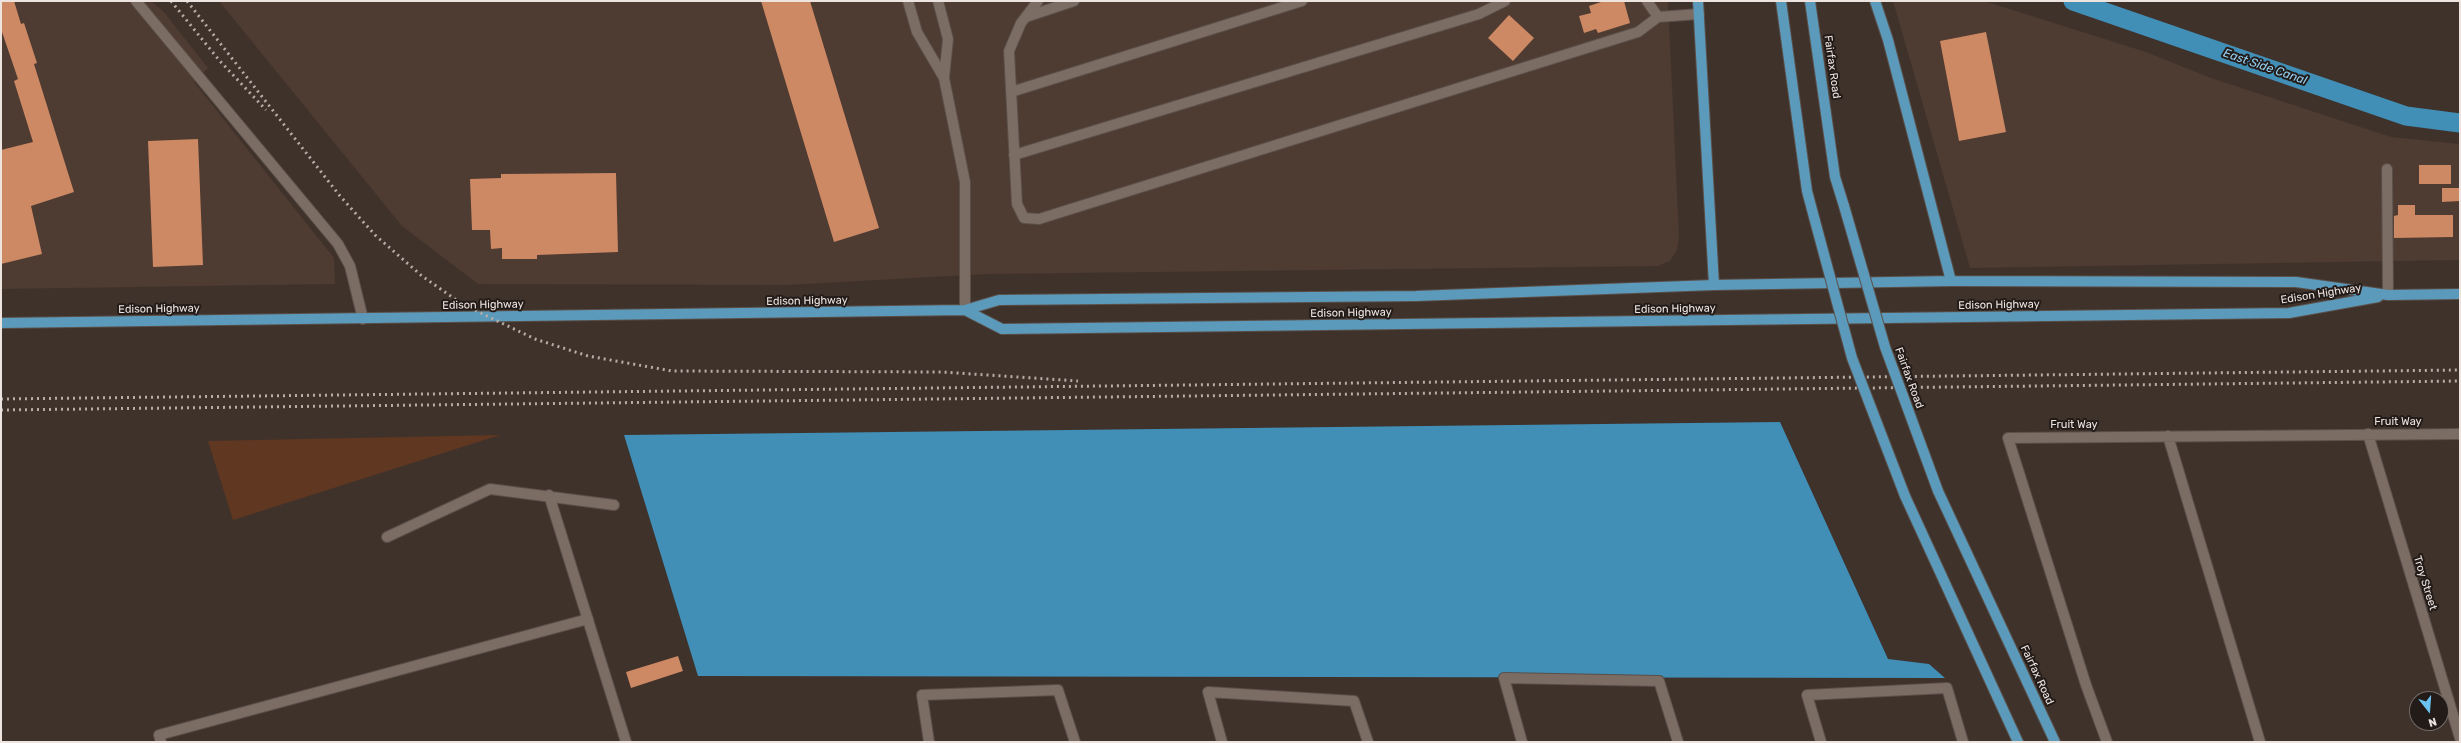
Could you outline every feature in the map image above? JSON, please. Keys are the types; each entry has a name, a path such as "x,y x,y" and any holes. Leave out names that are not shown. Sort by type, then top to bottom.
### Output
{"main road":[{"path":"1698,1 1714,285"},
{"path":"1781,1 1807,191 1852,358 1905,496 2018,742"},
{"name":"Fairfax Road","path":"1810,1 1835,177 1885,347 1938,491 2055,742"},
{"path":"1875,1 1888,40 1951,281"},
{"name":"Edison Highway","path":"1,323 965,310 999,300 1416,296 1714,285 1951,281 2296,282 2388,295 2460,294"},
{"name":"Edison Highway","path":"965,310 1002,329 2289,313 2388,295"}],"street":[{"path":"136,1 338,244 350,266 363,319"},
{"path":"908,1 917,32 944,78"},
{"path":"938,1 948,39 944,78 965,182 965,310"},
{"path":"1038,1 1026,16 1009,51 1017,204 1024,218 1039,219 1638,32 1658,17 1699,14"},
{"path":"1026,16 1074,1"},
{"path":"1011,92 1302,1"},
{"path":"1014,155 1479,14 1505,1"},
{"path":"1647,1 1658,17"},
{"path":"2387,169 2388,295"},
{"name":"Troy Street","path":"2368,434 2460,738"},
{"name":"Fruit Way","path":"2107,742 2086,685 2008,438 2460,434"},
{"path":"2168,436 2260,742"},
{"path":"387,537 490,489 549,495 614,505"},
{"path":"549,495 626,742"},
{"path":"161,742 159,735 588,619"},
{"path":"1522,742 1504,678 1659,681 1678,742"},
{"path":"1821,742 1807,695 1948,688 1963,742"},
{"path":"929,742 922,694 1058,690 1075,742"},
{"path":"1222,742 1208,692 1354,701 1368,742"}],"shaded area":[{"path":"1,1 151,1 163,11 208,68 194,82 334,258 335,284 1,289"},
{"path":"219,1 1668,1 1679,237 1677,250 1670,261 1658,266 988,274 786,285 478,284 402,226"},
{"path":"1893,1 1984,1 2146,52 2211,78 2391,137 2460,144 2460,260 1970,268"},
{"path":"500,435 233,520 208,441"}],"water":[{"path":"1780,422 1888,659 1929,664 1945,678 698,676 624,435"}],"building":[{"path":"1,1 14,1 21,24 24,23 37,63 34,64 74,192 31,206 42,254 1,264 1,150 33,142 14,81 18,79 1,29"},
{"path":"761,1 810,1 879,228 834,242"},
{"path":"1604,1 1624,1 1630,23 1598,33 1596,29 1584,33 1579,16 1591,13 1589,6"},
{"path":"1509,15 1534,38 1513,61 1488,38"},
{"path":"1986,32 2006,132 1959,141 1940,41"},
{"path":"198,139 203,265 153,267 148,141"},
{"path":"2419,165 2451,165 2451,184 2419,184"},
{"path":"616,173 618,252 537,255 537,259 502,259 502,248 491,249 490,230 472,230 470,179 501,178 501,174"},
{"path":"2442,188 2460,188 2460,201 2442,202"},
{"path":"2398,205 2415,205 2415,215 2453,215 2453,237 2394,238 2394,216 2398,215"},
{"path":"678,656 683,671 631,688 626,672"}],"waterway":[{"name":"East Side Canal","path":"2073,1 2406,116 2460,123"}],"railway":[{"path":"171,1 219,60 266,110"},
{"path":"187,1 340,196 375,235 422,276 462,304 535,339 588,356 672,371 942,372 1078,381"},
{"path":"1,399 2460,370"},
{"path":"1,410 2460,381"}]}
